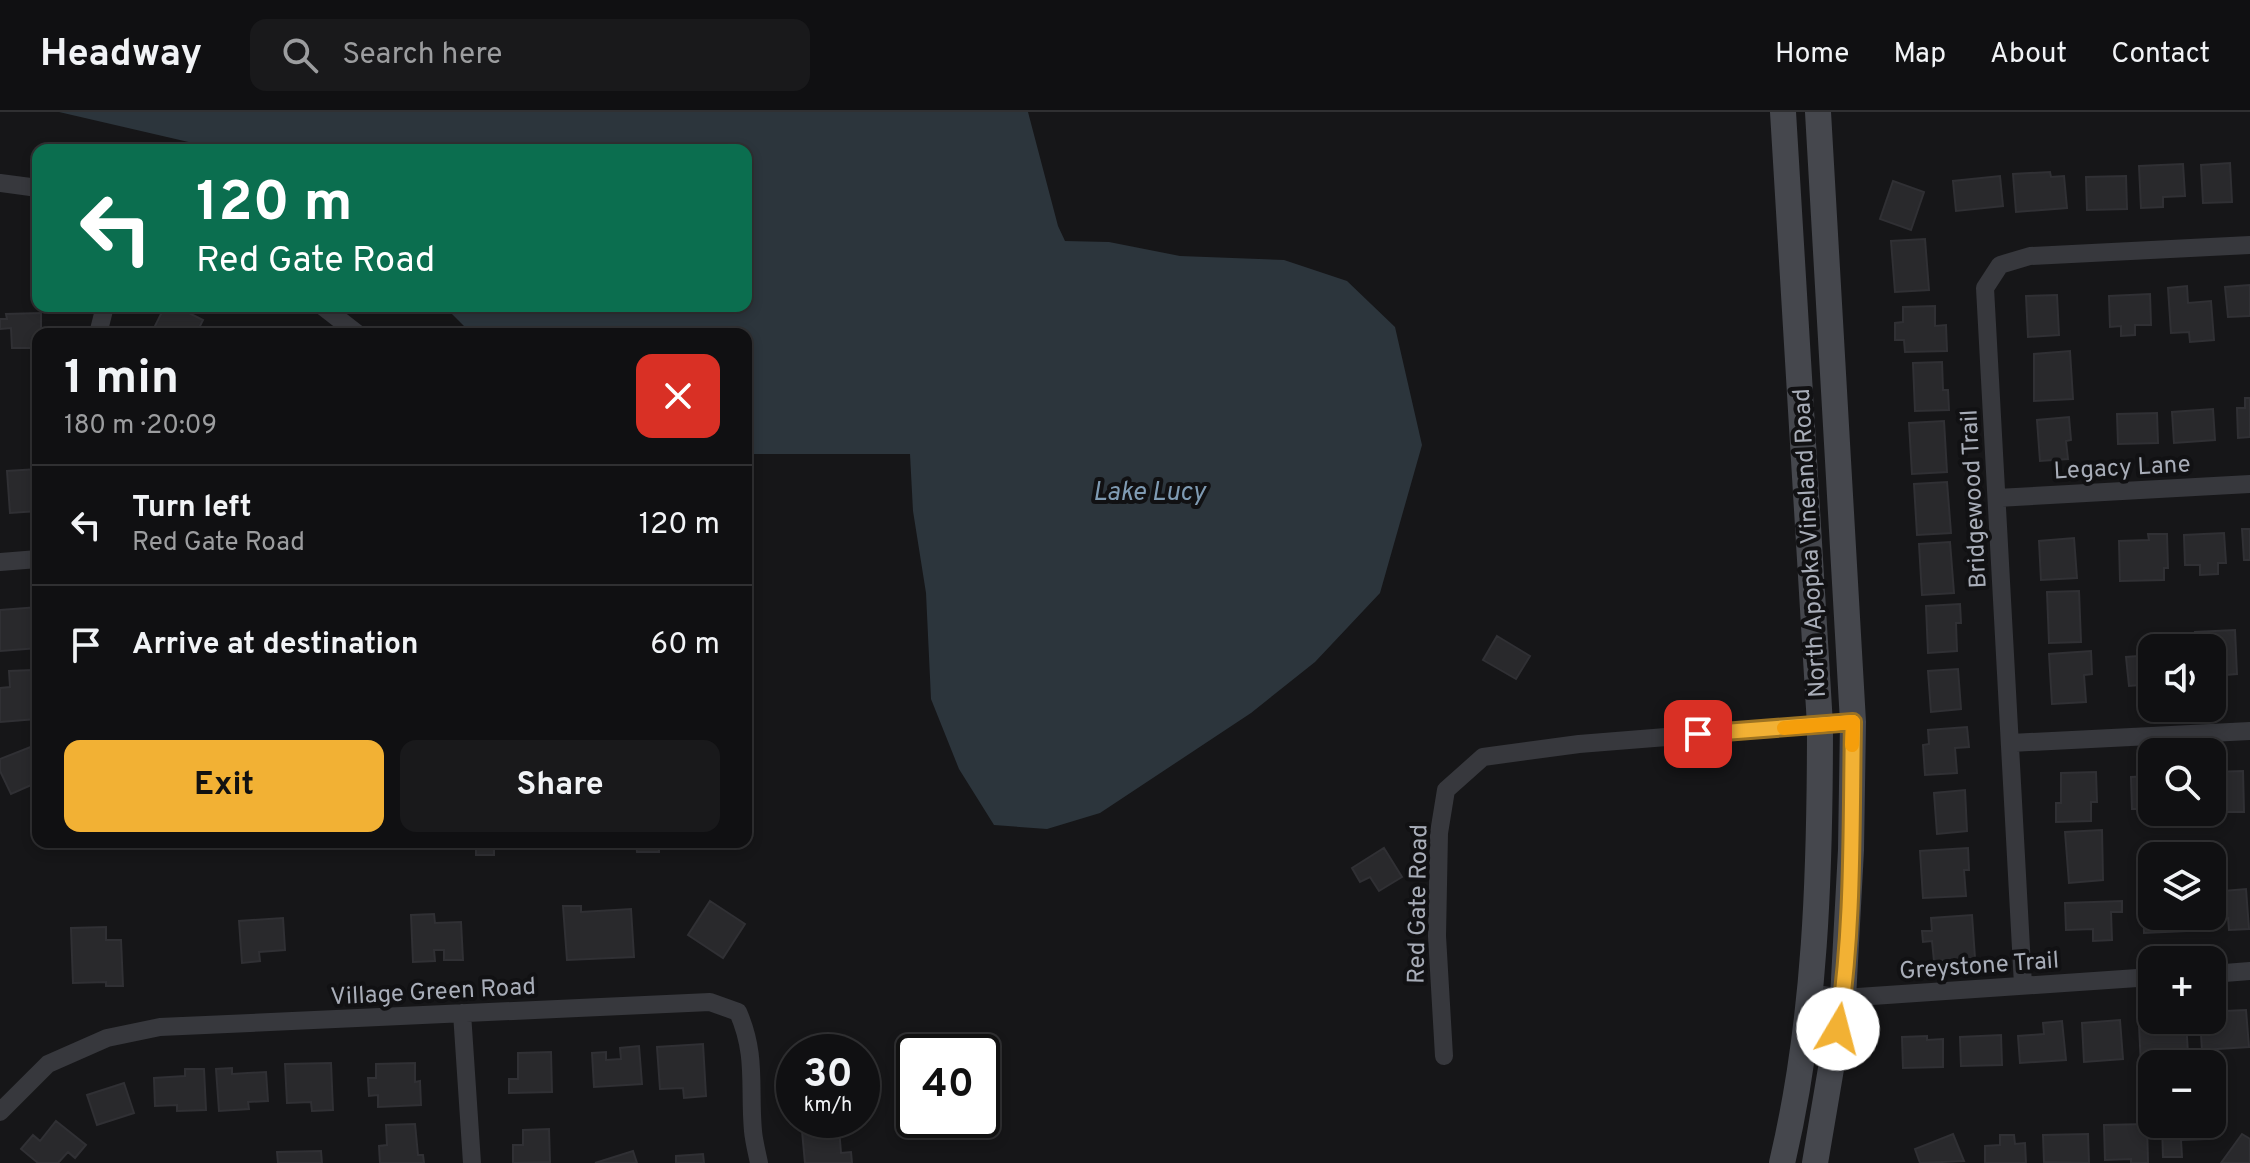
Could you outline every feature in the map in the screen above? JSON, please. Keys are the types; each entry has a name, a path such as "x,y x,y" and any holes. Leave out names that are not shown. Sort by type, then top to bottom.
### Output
{"street":[{"name":"North Apopka Vineland Road","path":"1782,1163 1790,1132 1809,993 1820,858 1820,725 1783,112"},
{"name":"North Apopka Vineland Road","path":"1815,1163 1843,998 1851,850 1853,722 1818,112"},
{"path":"0,183 32,187"},
{"name":"Bridgewood Trail","path":"2023,985 1985,288 2000,265 2030,256 2250,245"},
{"path":"330,312 350,328"},
{"name":"Legacy Lane","path":"1997,498 2250,484"},
{"path":"0,562 32,559"},
{"name":"Red Gate Road","path":"1444,1056 1437,936 1439,833 1446,790 1483,757 1579,744 1853,722"},
{"path":"2011,743 2250,731"},
{"path":"2226,973 2250,971"},
{"name":"Greystone Trail","path":"1809,993 1843,998 2138,978"},
{"name":"Village Green Road","path":"0,1112 48,1064 107,1038 160,1027 710,1002 738,1012 748,1034 752,1062 753,1132 759,1163"},
{"path":"462,1013 472,1163"}],"water":[{"name":"Lake Lucy","path":"59,112 1028,112 1058,226 1065,241 1109,242 1180,256 1284,260 1347,281 1395,327 1422,445 1380,593 1315,662 1251,713 1100,813 1047,829 994,825 959,769 931,699 926,593 913,511 910,454 752,454 752,328 466,328 450,312 752,312 752,144 197,144"}],"building":[{"path":"2230,163 2232,202 2203,203 2201,165"},
{"path":"2183,164 2185,196 2163,197 2163,207 2141,208 2139,166"},
{"path":"2050,172 2051,177 2064,176 2067,208 2016,212 2013,174"},
{"path":"2000,176 2003,206 1956,211 1953,181"},
{"path":"2126,176 2127,209 2087,210 2086,177"},
{"path":"1893,181 1924,192 1911,230 1880,219"},
{"path":"1925,239 1929,290 1895,292 1891,241"},
{"path":"2250,285 2250,316 2228,317 2225,287"},
{"path":"2187,286 2188,303 2211,301 2214,340 2190,342 2189,332 2171,333 2168,288"},
{"path":"2150,294 2151,325 2135,325 2135,335 2121,336 2121,326 2110,327 2109,296"},
{"path":"2057,295 2059,335 2028,337 2026,296"},
{"path":"1935,306 1935,326 1946,325 1947,351 1905,352 1904,340 1895,340 1895,323 1903,322 1903,307"},
{"path":"162,312 187,312 203,320 199,328 154,328"},
{"path":"41,313 41,328 32,328 32,348 12,348 11,328 0,329 0,319 7,319 6,314"},
{"path":"2070,351 2073,399 2034,401 2034,354"},
{"path":"1942,362 1943,390 1948,390 1949,410 1915,411 1913,363"},
{"path":"2245,398 2250,398 2250,437 2238,438 2237,408 2245,408"},
{"path":"2213,409 2215,440 2174,443 2172,412"},
{"path":"2157,413 2158,443 2118,444 2117,414"},
{"path":"2069,417 2071,440 2066,441 2068,459 2040,461 2037,420"},
{"path":"1944,421 1947,472 1912,474 1909,423"},
{"path":"32,469 32,511 10,513 7,471"},
{"path":"1947,482 1951,533 1917,535 1914,484"},
{"path":"2242,529 2250,529 2250,560 2244,560"},
{"path":"2224,533 2226,563 2218,563 2218,574 2200,575 2200,565 2185,565 2184,535"},
{"path":"2148,534 2167,534 2168,568 2164,568 2164,580 2120,581 2119,541 2149,540"},
{"path":"2074,538 2077,578 2041,580 2039,541"},
{"path":"1950,542 1954,593 1922,595 1919,544"},
{"path":"2079,591 2081,642 2049,643 2047,592"},
{"path":"1960,604 1961,623 1956,623 1957,651 1928,653 1926,606"},
{"path":"32,607 32,648 0,651 0,610"},
{"path":"2235,630 2237,674 2226,675 2226,634 2195,632"},
{"path":"1497,636 1530,656 1516,679 1483,660"},
{"path":"2091,651 2092,674 2084,675 2086,702 2052,704 2049,654"},
{"path":"2138,656 2138,685 2129,686 2126,657"},
{"path":"1958,669 1961,709 1931,712 1928,671"},
{"path":"32,670 32,719 0,722 0,688 10,687 9,671"},
{"path":"1967,727 1969,747 1955,748 1957,773 1925,775 1923,745 1929,744 1928,730"},
{"path":"32,746 32,785 11,794 0,771 0,759"},
{"path":"2243,771 2244,812 2226,812 2226,772"},
{"path":"2096,772 2097,802 2091,802 2091,821 2056,822 2056,803 2061,803 2061,773"},
{"path":"2131,777 2138,777 2138,809 2132,809"},
{"path":"1965,790 1967,831 1937,834 1934,793"},
{"path":"2102,830 2103,880 2069,883 2065,832"},
{"path":"476,848 494,848 494,855 476,855"},
{"path":"637,848 659,848 659,852 637,852"},
{"path":"1384,848 1402,877 1379,891 1370,877 1360,882 1352,868"},
{"path":"1968,848 1969,870 1964,870 1966,896 1923,898 1920,851"},
{"path":"2246,889 2249,929 2229,930 2226,891"},
{"path":"710,901 745,924 723,958 688,935"},
{"path":"2122,901 2122,912 2111,912 2112,940 2093,941 2093,929 2066,930 2065,903"},
{"path":"563,906 581,906 581,912 631,909 634,957 567,960"},
{"path":"434,914 435,923 461,922 463,960 444,960 444,950 434,950 435,961 413,962 411,915"},
{"path":"1972,915 1975,958 1934,961 1932,941 1923,942 1922,931 1932,931 1931,918"},
{"path":"283,918 285,950 259,952 260,961 242,963 239,921"},
{"path":"106,927 106,940 121,940 123,986 106,986 106,982 73,983 71,928"},
{"path":"2144,930 2186,931 2144,933"},
{"path":"2246,1010 2249,1047 2202,1050 2201,1034 2226,1034 2226,1011"},
{"path":"2120,1020 2123,1059 2084,1062 2082,1023"},
{"path":"2062,1021 2066,1060 2020,1063 2018,1036 2044,1034 2043,1023"},
{"path":"2139,1034 2187,1034 2188,1050 2140,1050"},
{"path":"2001,1035 2002,1065 1961,1066 1960,1037"},
{"path":"1927,1036 1927,1040 1943,1039 1943,1067 1903,1068 1902,1037"},
{"path":"703,1044 706,1096 684,1098 683,1088 660,1089 657,1047"},
{"path":"639,1046 642,1084 594,1087 592,1053 606,1052 606,1060 621,1059 620,1048"},
{"path":"551,1052 552,1092 509,1093 509,1079 518,1079 518,1053"},
{"path":"331,1063 333,1110 312,1111 311,1102 287,1103 285,1064"},
{"path":"415,1063 415,1082 420,1081 421,1105 378,1107 378,1095 369,1096 368,1078 376,1078 376,1064"},
{"path":"232,1068 232,1074 266,1072 268,1101 248,1102 249,1109 219,1111 216,1069"},
{"path":"185,1069 204,1069 206,1110 177,1111 177,1105 155,1106 154,1078 185,1076"},
{"path":"124,1083 134,1113 97,1125 87,1095"},
{"path":"56,1121 86,1145 75,1158 68,1152 58,1163 38,1163 21,1149 33,1135 40,1141"},
{"path":"415,1124 418,1155 423,1155 424,1163 380,1163 379,1146 387,1145 386,1125"},
{"path":"2138,1124 2138,1138 2147,1138 2148,1163 2131,1163 2131,1159 2105,1160 2104,1125"},
{"path":"549,1129 550,1162 513,1163 513,1145 523,1145 523,1130"},
{"path":"1953,1134 1964,1161 1920,1163 1915,1149"},
{"path":"2088,1134 2089,1163 2044,1162 2043,1135"},
{"path":"2242,1134 2250,1139 2250,1163 2221,1163"},
{"path":"2000,1135 2014,1135 2015,1144 2025,1143 2026,1163 1985,1163 1985,1146 2000,1145"},
{"path":"803,1138 840,1138 841,1153 851,1152 852,1163 805,1163"},
{"path":"2162,1138 2206,1138 2181,1140 2182,1157 2163,1157"},
{"path":"321,1151 322,1163 278,1163 277,1152"},
{"path":"633,1151 637,1163 595,1163"},
{"path":"703,1154 704,1163 676,1163 676,1156"}],"slow traffic":[{"path":"1784,728 1853,722 1852,745"}],"route":[{"path":"1698,734 1853,722 1849,880 1843,998 1838,1029"}]}
